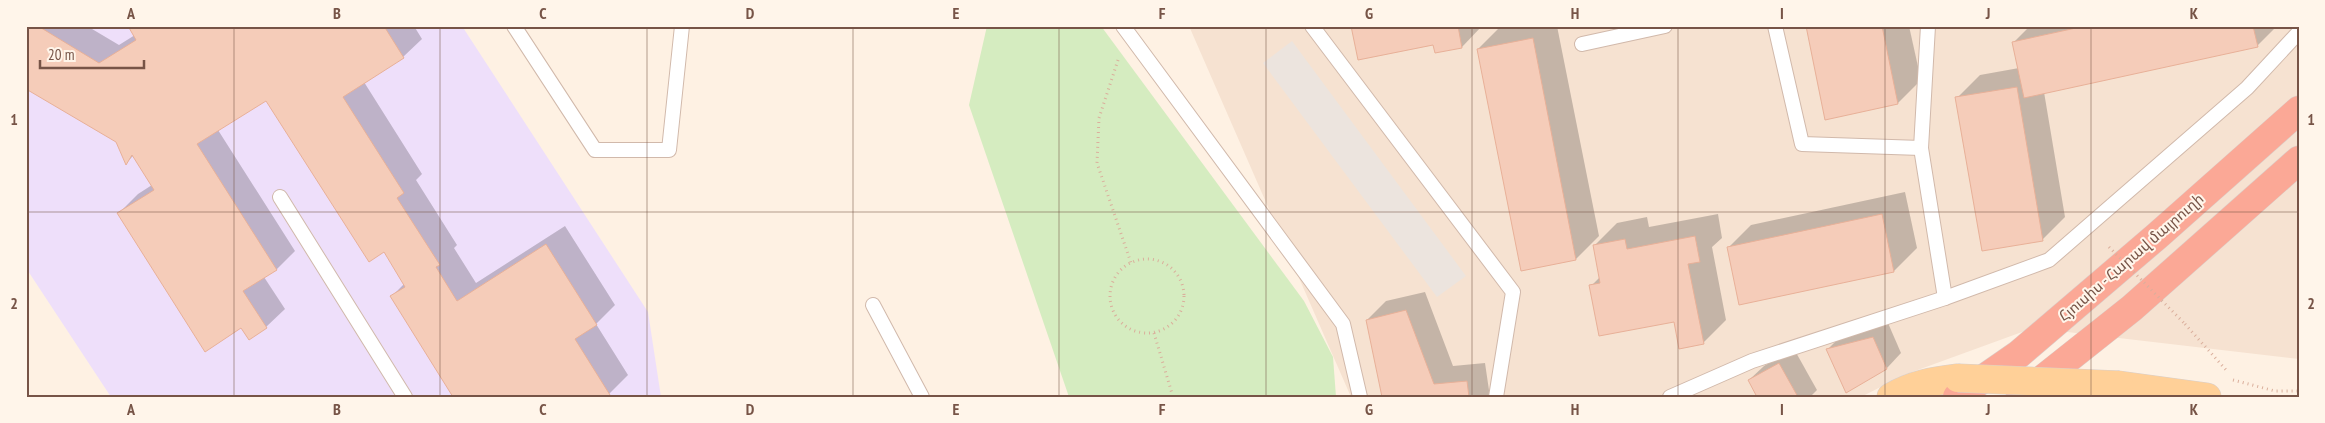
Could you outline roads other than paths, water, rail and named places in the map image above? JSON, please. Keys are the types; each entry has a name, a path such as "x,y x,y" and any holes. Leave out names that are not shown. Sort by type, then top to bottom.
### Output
{"highway":[{"name":"Հյուսիս - Հարավ մայրուղի","path":"1957,387 2019,354 2157,236 2299,110"},
{"path":"2020,397 2132,308 2299,160"}],"main road":[{"path":"1891,397 1908,387 1931,381 1957,387 2119,385 2207,397"}],"lane":[{"path":"514,26 595,150 669,150 682,26"},
{"path":"1312,26 1513,292 1496,397"},
{"path":"1582,44 1665,26"},
{"path":"1775,26 1802,144 1921,148"},
{"path":"1928,26 1921,148 1945,298"},
{"path":"1125,30 1343,324 1360,397"},
{"path":"1670,397 1752,361 1945,298 2049,260 2247,88 2299,32"},
{"path":"280,197 405,397"},
{"path":"873,305 922,397"}]}
